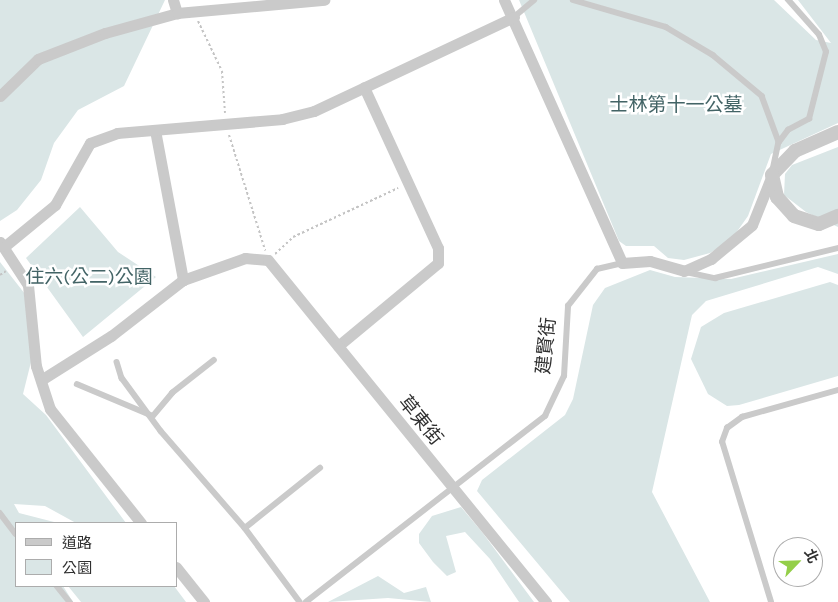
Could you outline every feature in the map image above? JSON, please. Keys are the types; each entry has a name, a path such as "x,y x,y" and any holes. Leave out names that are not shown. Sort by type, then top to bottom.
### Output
{"street":[{"path":"173,0 177,13"},
{"path":"0,96 38,59 177,13 195,15 324,0"},
{"path":"504,0 514,17 622,263"},
{"path":"140,522 50,408 41,380 28,285 2,244 55,205 90,143 117,133 282,119 314,111 514,17"},
{"path":"338,346 438,263 438,248 364,87"},
{"path":"155,130 183,280"},
{"path":"684,271 712,258 752,225 772,175 795,151 838,132"},
{"path":"772,175 777,197 794,216 819,224 838,216"},
{"path":"41,380 111,336 183,280 245,258 268,260"},
{"name":"草東街","path":"268,260 546,602"},
{"name":"建賢街","path":"622,263 650,261 684,271"},
{"path":"178,570 204,602"}],"lane":[{"path":"514,17 534,0"},
{"path":"573,0 666,27 713,55 762,96 778,142 772,175"},
{"path":"778,142 788,130 809,119 826,52 819,35 788,0"},
{"path":"684,271 715,278 838,248"},
{"name":"建賢街","path":"306,602 454,491 545,416 564,376 568,306 597,269 622,263"},
{"path":"153,416 172,393 214,360"},
{"path":"117,362 122,378 153,416 161,431 245,528 300,602"},
{"path":"78,384 153,416"},
{"path":"771,602 722,442 727,428 742,417 838,390"},
{"path":"245,528 320,468"},
{"path":"0,513 15,533"},
{"path":"58,587 70,602"}],"path":[{"path":"195,15 222,71 226,124 268,260 293,237 409,183"}],"green space":[{"path":"0,0 165,0 124,86 78,110 54,143 41,180 17,210 0,221"},
{"name":"士林第十一公墓","path":"519,0 774,0 816,40 831,43 798,0 838,0 838,123 771,154 748,216 731,240 710,253 684,260 668,258 654,246 626,246 619,241"},
{"path":"838,147 838,227 806,212 784,195 785,174 792,165"},
{"name":"住六(公二)公園","path":"80,207 118,252 156,277 83,337 26,258"},
{"path":"838,254 838,274 818,267 706,301 692,315 652,492 710,602 570,602 477,491 482,480 565,415 573,399 593,305 605,288 650,270 675,277 731,279"},
{"path":"0,262 32,303 32,358 23,394 46,415 125,522 74,522 45,506 14,504 19,513 54,522 15,522 15,587 64,587 73,602 0,602"},
{"path":"830,282 838,285 838,376 739,405 727,406 708,394 691,359 701,327 724,313"},
{"path":"461,507 534,602 519,602 490,559 465,532 446,536 456,572 447,576 433,562 419,543 419,534 432,516"},
{"path":"378,576 404,593 426,587 431,602 388,598 328,602"},
{"path":"69,587 175,587 186,602 81,602"}]}
